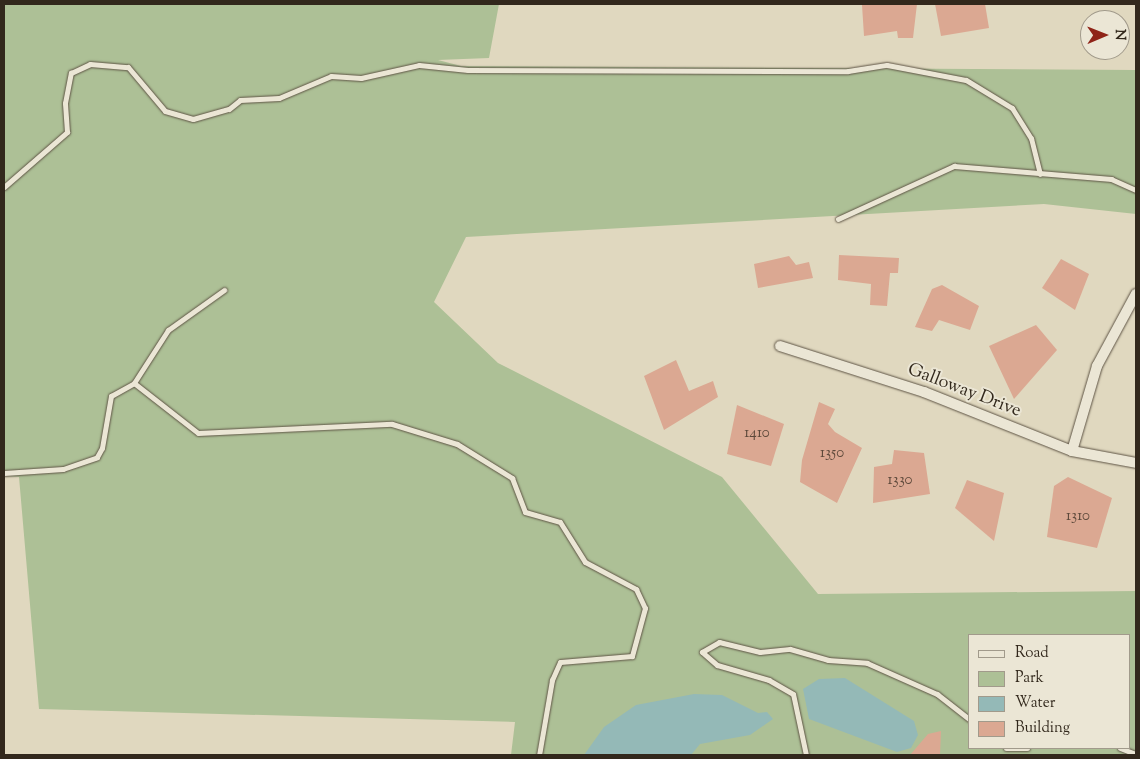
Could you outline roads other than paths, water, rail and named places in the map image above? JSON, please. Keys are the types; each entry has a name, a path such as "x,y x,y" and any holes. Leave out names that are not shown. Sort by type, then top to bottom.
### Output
{"street":[{"path":"1072,451 1097,366 1136,294"},
{"name":"Galloway Drive","path":"780,346 924,392 1072,451 1136,463"}],"lane":[{"path":"4,187 66,132 66,93 72,73 90,64 128,67 165,111 193,119 229,109 240,100 279,98 330,76 346,74 361,78 420,65 468,70 841,71 887,65 966,80 1012,108 1031,138 1040,174"},
{"path":"838,219 954,166 1111,179 1136,190"},
{"path":"4,473 63,469 97,457 102,448 111,396 134,383 157,342 224,290"},
{"path":"134,383 198,433 384,424 457,444 512,478 525,512 560,522 586,562 636,589 643,598 645,617 632,656 560,662 552,680 539,755"},
{"path":"806,755 793,694 769,680 717,665 702,652 719,642 760,652 790,649 828,660 867,663 937,694 968,719"},
{"path":"1123,749 1136,754"}],"water":[{"path":"845,678 914,721 918,735 911,748 897,752 809,719 803,689 819,679"},
{"path":"694,694 722,695 758,713 767,712 773,719 750,735 700,744 691,755 584,755 604,727 636,705"}]}
